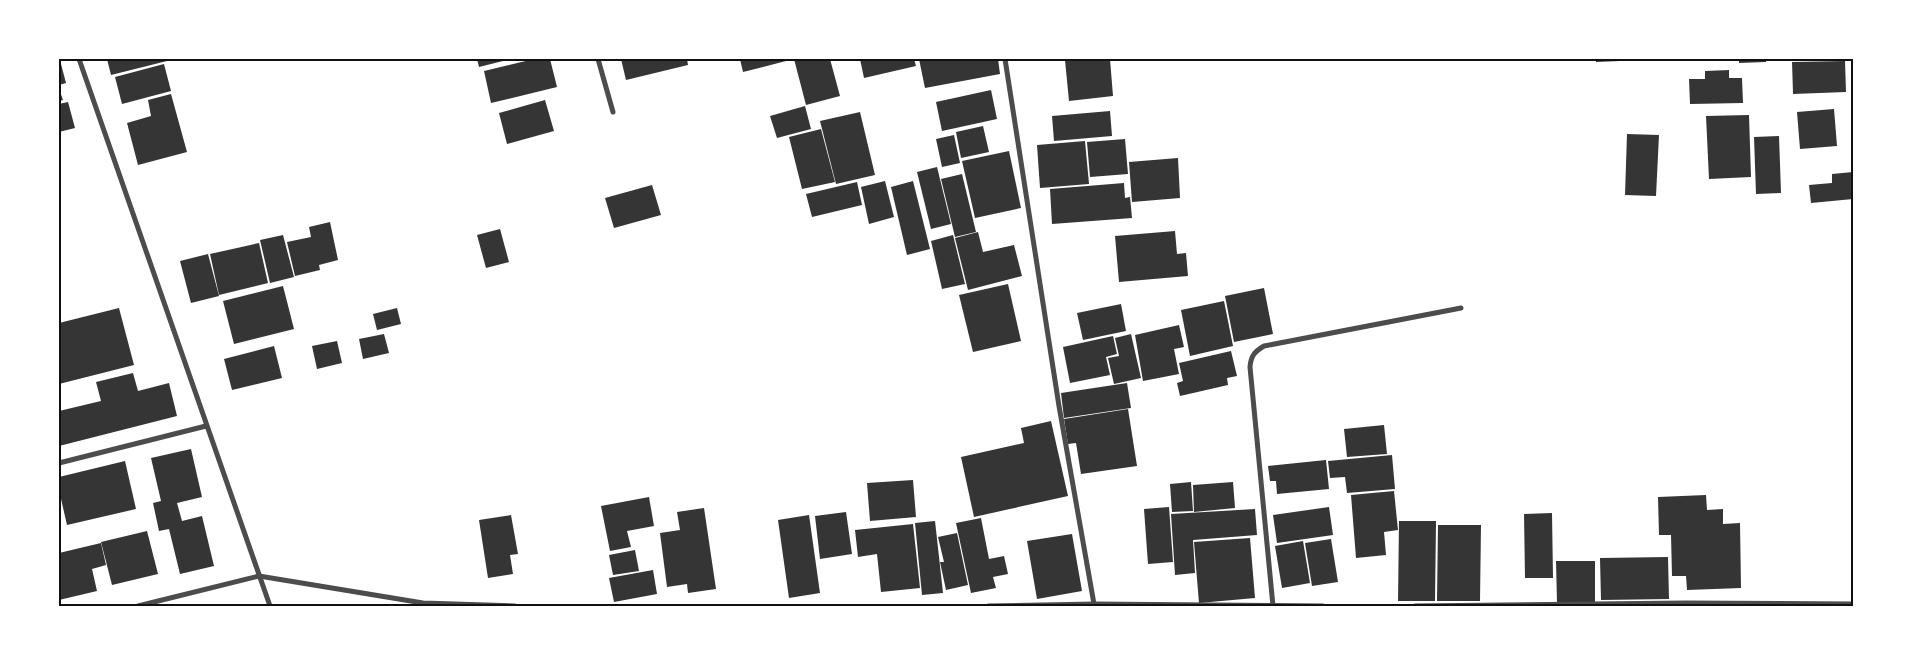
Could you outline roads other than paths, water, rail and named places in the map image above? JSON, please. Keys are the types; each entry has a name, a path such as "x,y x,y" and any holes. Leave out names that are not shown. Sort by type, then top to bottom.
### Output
{"street":[{"path":"79,59 270,606"},
{"path":"598,59 613,112"},
{"path":"1005,59 1047,319 1059,406 1094,604"},
{"path":"1273,606 1250,367 1250,359 1255,351 1264,346 1461,308"},
{"path":"59,463 206,426"},
{"path":"138,606 260,576 423,603 515,606"},
{"path":"988,606 1094,604 1323,606"},
{"path":"1415,606 1853,604"}]}
